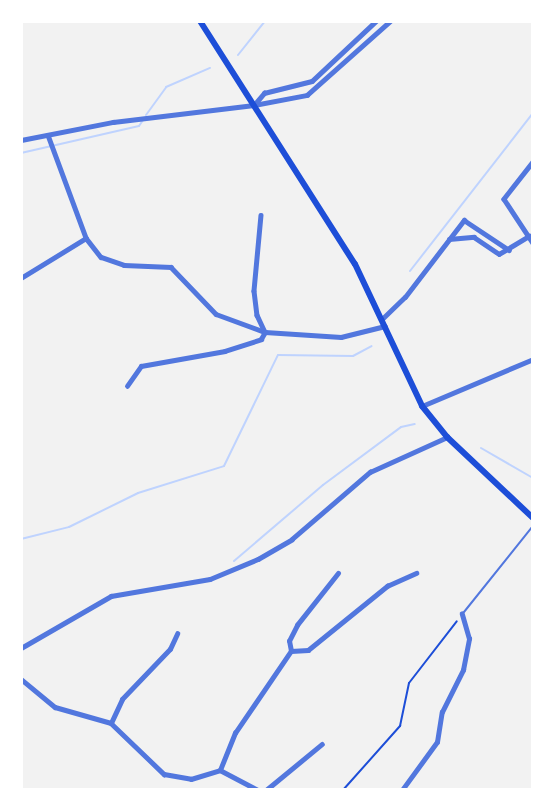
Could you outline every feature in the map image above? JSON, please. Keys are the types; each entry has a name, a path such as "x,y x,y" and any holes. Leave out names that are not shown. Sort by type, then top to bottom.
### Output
{"main road":[{"path":"200,21 355,264 383,318 422,406 447,437 533,518"}],"street":[{"path":"254,105 264,93 312,81 376,21"},
{"path":"21,140 113,122 254,105 307,95 390,21"},
{"path":"48,135 86,238 111,263 171,267 216,314 265,332 341,337 386,326"},
{"path":"533,164 504,200 533,243"},
{"path":"261,215 254,291 257,315 265,332"},
{"path":"383,318 405,297 464,220 471,221 509,250"},
{"path":"448,239 474,237 499,254 529,236"},
{"path":"21,278 86,238"},
{"path":"127,386 141,366 225,351 261,339 265,332"},
{"path":"422,406 533,359"},
{"path":"21,648 111,596 210,579 258,559 292,538 370,472 447,437"},
{"path":"220,770 235,733 291,650 289,641 296,625 338,573"},
{"path":"291,650 309,650 387,586 416,573"},
{"path":"402,790 437,742 442,712 463,670 469,639 462,614"},
{"path":"111,723 122,699 170,649 177,634"},
{"path":"21,679 55,707 111,723 164,774 191,779 220,770 257,790"},
{"path":"266,790 322,744"}],"lane":[{"path":"462,614 533,526"}],"path":[{"path":"342,790 400,726 409,683 462,614"}],"waterway":[{"path":"238,55 265,21"},
{"path":"146,115 166,87 210,68"},
{"path":"410,271 533,113"},
{"path":"21,153 139,126 143,120"},
{"path":"21,539 69,527 138,493 224,466 278,355 353,356 372,346"},
{"path":"234,561 323,485 401,427 415,424"},
{"path":"481,448 533,478"}]}
